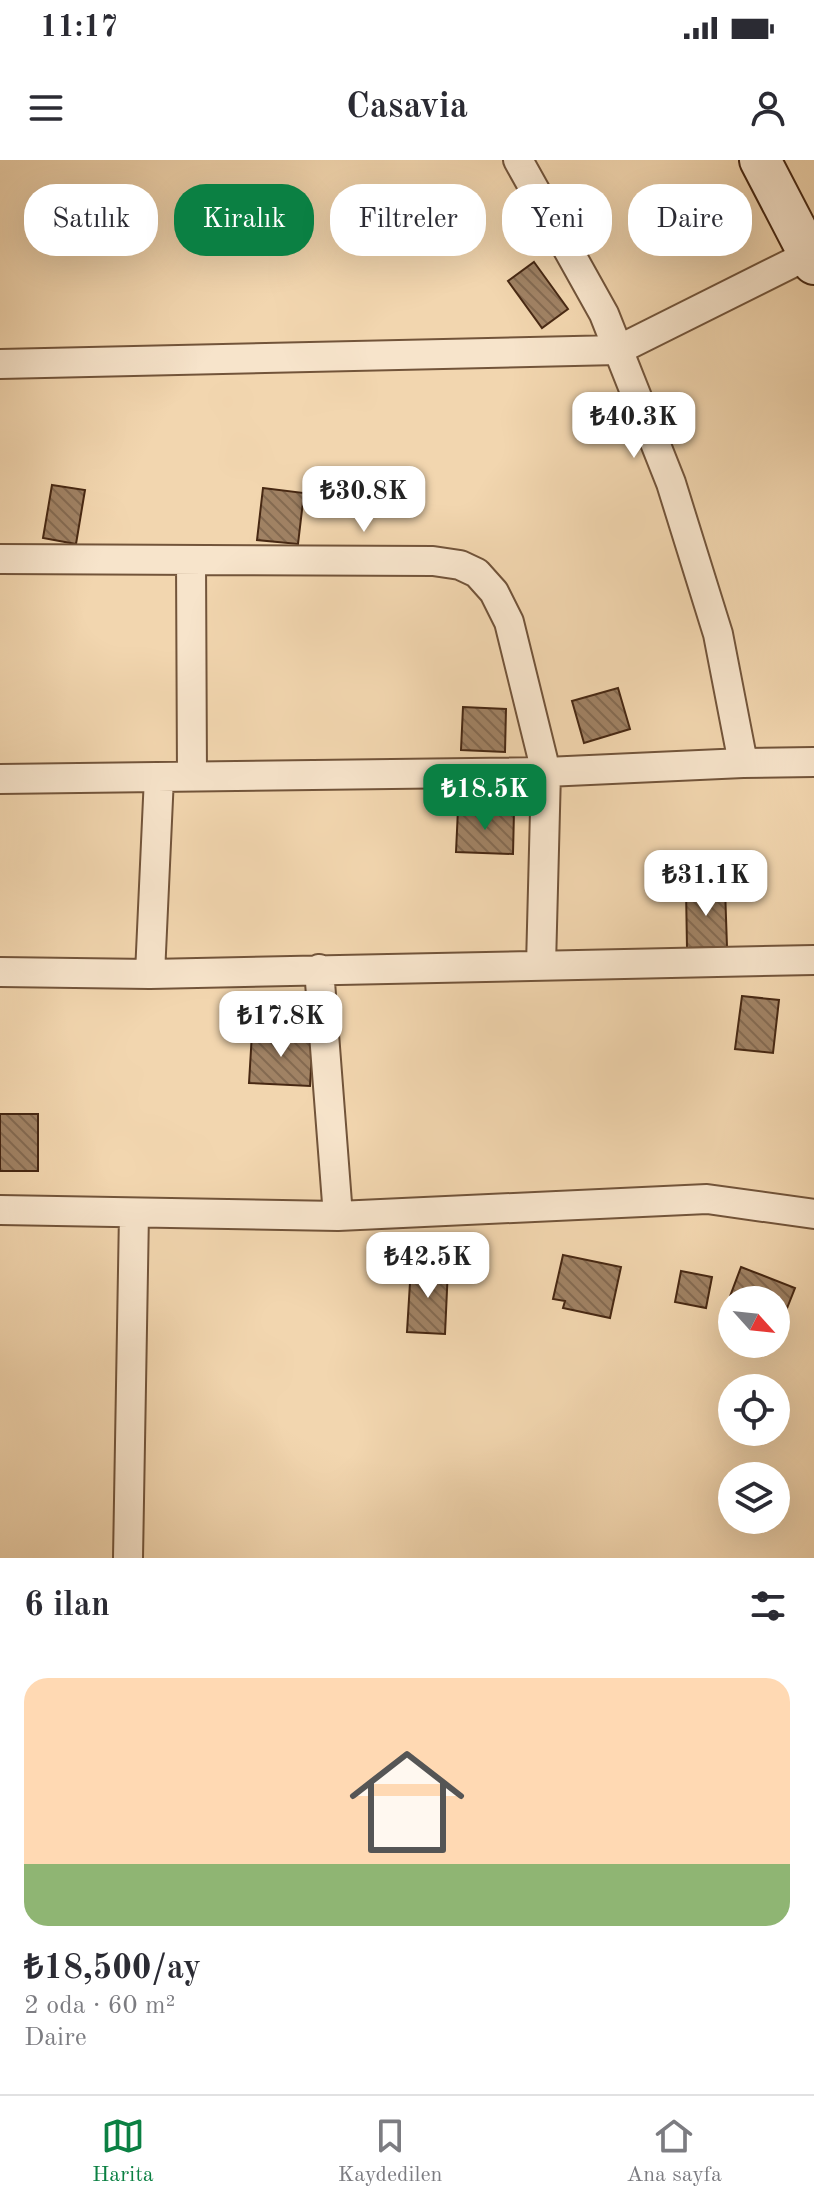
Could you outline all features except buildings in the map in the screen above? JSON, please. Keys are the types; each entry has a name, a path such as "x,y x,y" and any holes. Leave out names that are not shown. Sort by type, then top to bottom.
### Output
{"main road":[{"path":"760,160 812,259"}],"street":[{"path":"518,160 604,314 671,483 714,619 743,763"},
{"path":"0,364 618,350 812,259"},
{"path":"0,559 433,561 460,565 477,573 494,592 509,622 546,772 541,965"},
{"path":"191,560 192,776"},
{"path":"0,779 546,772 814,762"},
{"path":"150,974 159,777"},
{"path":"0,972 150,974 814,960"},
{"path":"319,969 338,1216"},
{"path":"707,1199 814,1214"},
{"path":"0,1210 338,1216 707,1199 814,1205"},
{"path":"128,1558 134,1213"}]}
